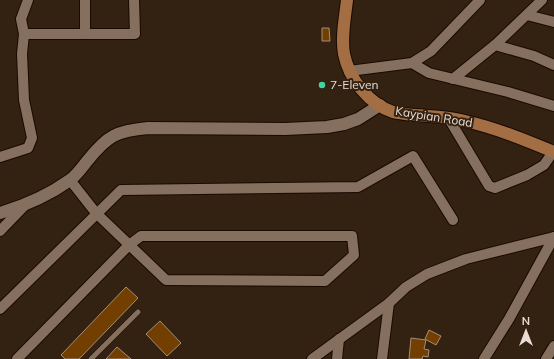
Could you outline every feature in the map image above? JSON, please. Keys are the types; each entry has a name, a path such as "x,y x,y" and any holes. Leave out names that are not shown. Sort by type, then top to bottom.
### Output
{"main road":[{"name":"Kaypian Road","path":"347,0 343,37 344,54 349,71 368,96 380,105 393,112 465,121 506,133 553,152"}],"street":[{"path":"0,157 28,148 32,138 24,100 22,54 24,34 20,19 28,0"},
{"path":"85,0 85,34"},
{"path":"24,34 135,34 134,0"},
{"path":"349,71 412,64 431,51 480,0"},
{"path":"453,79 494,45 542,0"},
{"path":"527,15 554,22"},
{"path":"494,45 534,56 554,65"},
{"path":"412,64 429,74 508,92 554,106"},
{"path":"0,231 27,204 70,180 100,145 111,136 128,130 148,128 285,129 327,127 344,124 358,119 380,105"},
{"path":"449,119 491,187 495,188 527,175 544,165 553,152"},
{"path":"0,309 121,190 358,187 413,156 453,220"},
{"path":"17,359 130,245 141,236 352,236 354,255 325,281 166,280 130,245 96,214 70,180"},
{"path":"1,210 27,204"},
{"path":"484,359 509,319 554,237"},
{"path":"312,359 389,303 411,284 428,274 460,261 554,237"},
{"path":"545,253 554,258"},
{"path":"382,359 389,303"},
{"path":"337,359 339,339"},
{"path":"546,359 554,346"}],"lane":[{"path":"91,359 138,312"}],"building":[{"path":"322,28 329,28 330,41 322,41"},
{"path":"126,287 138,298 79,359 65,359 61,355"},
{"path":"160,321 181,343 167,356 146,334"},
{"path":"429,330 441,336 436,345 425,339"},
{"path":"411,338 426,340 424,349 429,350 428,357 423,356 422,359 409,359"},
{"path":"117,347 131,359 106,359"}],"place":[{"name":"7-Eleven","path":"322,85"}]}
